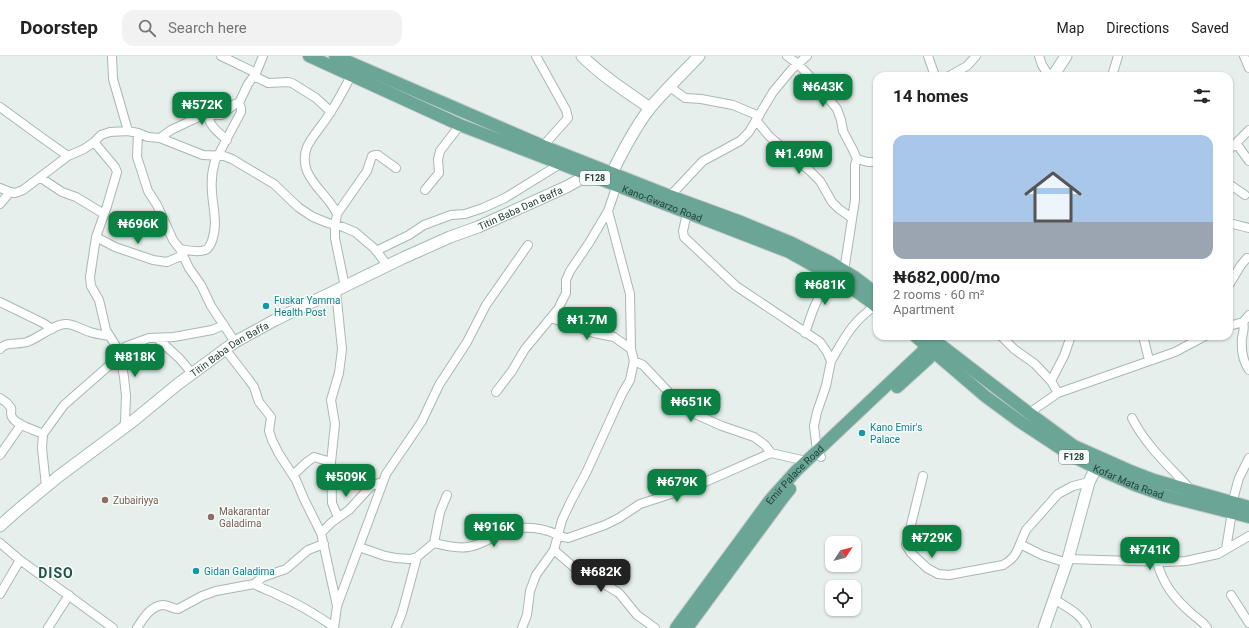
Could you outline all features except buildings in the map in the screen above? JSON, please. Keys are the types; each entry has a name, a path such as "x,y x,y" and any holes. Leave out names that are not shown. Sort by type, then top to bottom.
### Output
{"main road":[{"name":"Kano-Gwarzo Road","path":"309,56 460,125 560,164 591,171"},
{"name":"Kano-Gwarzo Road","path":"335,56 543,146 591,171 687,213 789,252 873,300"},
{"path":"582,56 606,77 650,108"},
{"path":"612,180 641,121 650,108 699,56"},
{"path":"1056,72 1066,56"},
{"path":"410,103 415,91"},
{"name":"Titin Baba Dan Baffa","path":"0,526 46,486 123,429 225,348 276,320 387,266 478,227 591,171"},
{"name":"Kano-Gwarzo Road","path":"612,180 670,196 741,222 792,243 828,261 844,271 873,299"},
{"name":"Kofar Mata Road","path":"934,341 1098,463 1166,496 1232,508 1249,508"},
{"name":"Kofar Mata Road","path":"934,341 985,396 1019,421 1066,452 1192,491 1249,517"},
{"name":"Emir Palace Road","path":"687,628 782,499 819,454 934,341"},
{"name":"Emir Palace Road","path":"676,628 770,500 806,461 819,454"},
{"path":"1044,628 1067,561 1089,482 1098,463"}],"street":[{"path":"112,56 113,79 128,131"},
{"path":"221,56 268,83 292,83 316,98 331,112"},
{"path":"160,138 171,130 203,115 221,114 235,104 239,103 248,84 255,75 263,56"},
{"path":"536,56 566,110 568,118 543,146"},
{"path":"787,56 798,64 816,83 836,109 841,120 843,131 856,159 854,165 855,200 844,271"},
{"path":"670,196 703,161 740,141 749,132 773,92 792,69 807,56"},
{"path":"928,56 934,72"},
{"path":"956,72 967,66 976,56"},
{"path":"1039,56 1046,72"},
{"path":"1113,72 1118,56"},
{"path":"1244,56 1249,68"},
{"path":"337,214 332,205 313,183 305,167 305,157 307,148 331,112 351,76"},
{"path":"670,87 685,98 733,105 758,118 769,136 810,171 820,181 832,202 852,218"},
{"path":"96,237 128,252 153,260 167,262 181,252 202,251 208,249 215,233 216,226 212,192 212,172 215,161 241,112 239,103"},
{"path":"0,106 68,156"},
{"path":"208,114 208,118 217,132 227,140"},
{"path":"424,190 439,173 438,159 440,151 460,125"},
{"path":"1233,146 1249,130"},
{"path":"0,188 15,193 23,190 68,156 84,149 104,133 128,131 138,133 148,137 160,138 203,155 224,156 232,159 269,181 298,207 313,217 343,226 355,232 376,251 387,266"},
{"path":"138,133 137,157 148,191 157,205 189,268 201,285 207,300 235,342"},
{"path":"94,142 117,170 96,237 90,281 99,300 104,324 119,353 126,396 125,422 123,429"},
{"path":"1236,143 1249,161"},
{"path":"338,517 332,503 331,462 335,424 331,400 339,373 342,349 340,289 335,238 337,214 367,171 372,156 378,155 396,168"},
{"path":"856,159 873,162"},
{"path":"376,251 409,235 424,225 451,215 465,214 483,208 505,198 560,164"},
{"path":"40,178 62,192 104,214"},
{"path":"496,392 525,349 551,318 562,302 566,293 566,280 570,271 590,243 608,211 612,180"},
{"path":"1233,187 1246,195"},
{"path":"0,204 10,192"},
{"path":"522,628 527,615 530,591 534,580 554,550 562,520 630,380 634,361 632,349 630,294 608,211"},
{"path":"687,213 683,230 684,237 736,286 820,342 828,352 831,361"},
{"path":"1233,224 1249,228"},
{"path":"254,584 297,604 334,627 337,606 386,474 422,421 440,385 468,342 486,305 528,245"},
{"path":"1233,278 1247,258"},
{"path":"805,333 813,310 829,274"},
{"path":"0,302 52,329"},
{"path":"819,454 814,426 826,386 831,361 848,332 873,305"},
{"path":"1233,325 1243,322 1249,315"},
{"path":"551,318 594,333 614,336 632,349"},
{"path":"1243,322 1245,329 1242,346 1243,356 1245,364 1249,370"},
{"path":"0,349 7,344 25,343 36,339 52,329 65,324 109,336"},
{"path":"46,486 42,448 43,434 64,405 119,353 127,346 149,338 174,337 218,328 224,325"},
{"path":"157,338 179,358 192,373"},
{"path":"1005,340 1034,364 1051,381 1058,393"},
{"path":"1051,381 1064,356 1070,340"},
{"path":"1144,340 1149,360"},
{"path":"1029,413 1058,393 1175,352 1198,340"},
{"path":"225,348 254,387 259,402 269,413 272,419 270,431 272,440 279,454 293,475 321,533 337,606"},
{"path":"634,361 643,365 677,401 695,414 722,426 754,437 765,445 771,453"},
{"path":"0,398 10,406 12,410 11,416 22,425 43,434"},
{"path":"1132,418 1146,441 1192,491"},
{"path":"0,455 22,425"},
{"path":"434,543 458,548 469,547 483,543 500,533 518,528 536,528 568,538 605,525 619,518 640,504 696,486 771,453 806,461"},
{"path":"293,475 314,457 331,462"},
{"path":"1226,549 1232,508 1239,478 1249,458"},
{"path":"923,476 906,545 911,553 927,568 938,574 949,575 1003,565 1010,561 1016,555 1026,530 1058,494 1073,486 1089,482"},
{"path":"321,533 338,517 349,510 371,486 382,482"},
{"path":"358,547 385,556 410,559 417,558 434,543 440,512 447,495"},
{"path":"1020,544 1042,555 1067,561 1186,561 1218,554 1249,536"},
{"path":"0,543 20,560 114,628"},
{"path":"137,628 147,614 158,606 163,605 178,609 202,596 216,591 254,584 267,575 286,569 308,550 324,544"},
{"path":"554,550 584,576 599,581 619,593 637,615 655,628"},
{"path":"396,628 402,613 417,558"},
{"path":"0,594 20,560"},
{"path":"1157,562 1163,580 1174,596 1191,614 1206,625 1207,628"},
{"path":"48,628 69,595"},
{"path":"1231,595 1249,623"},
{"path":"1054,599 1080,616 1085,622 1087,628"}],"place":[{"name":"Fuskar Yamma Health Post","path":"266,306"},
{"name":"Kano Emir's Palace","path":"862,433"},
{"name":"Zubairiyya","path":"105,500"},
{"name":"Makarantar Galadima","path":"211,517"},
{"name":"Gidan Galadima","path":"196,571"}],"district":[{"name":"DISO","path":"56,573"}]}
